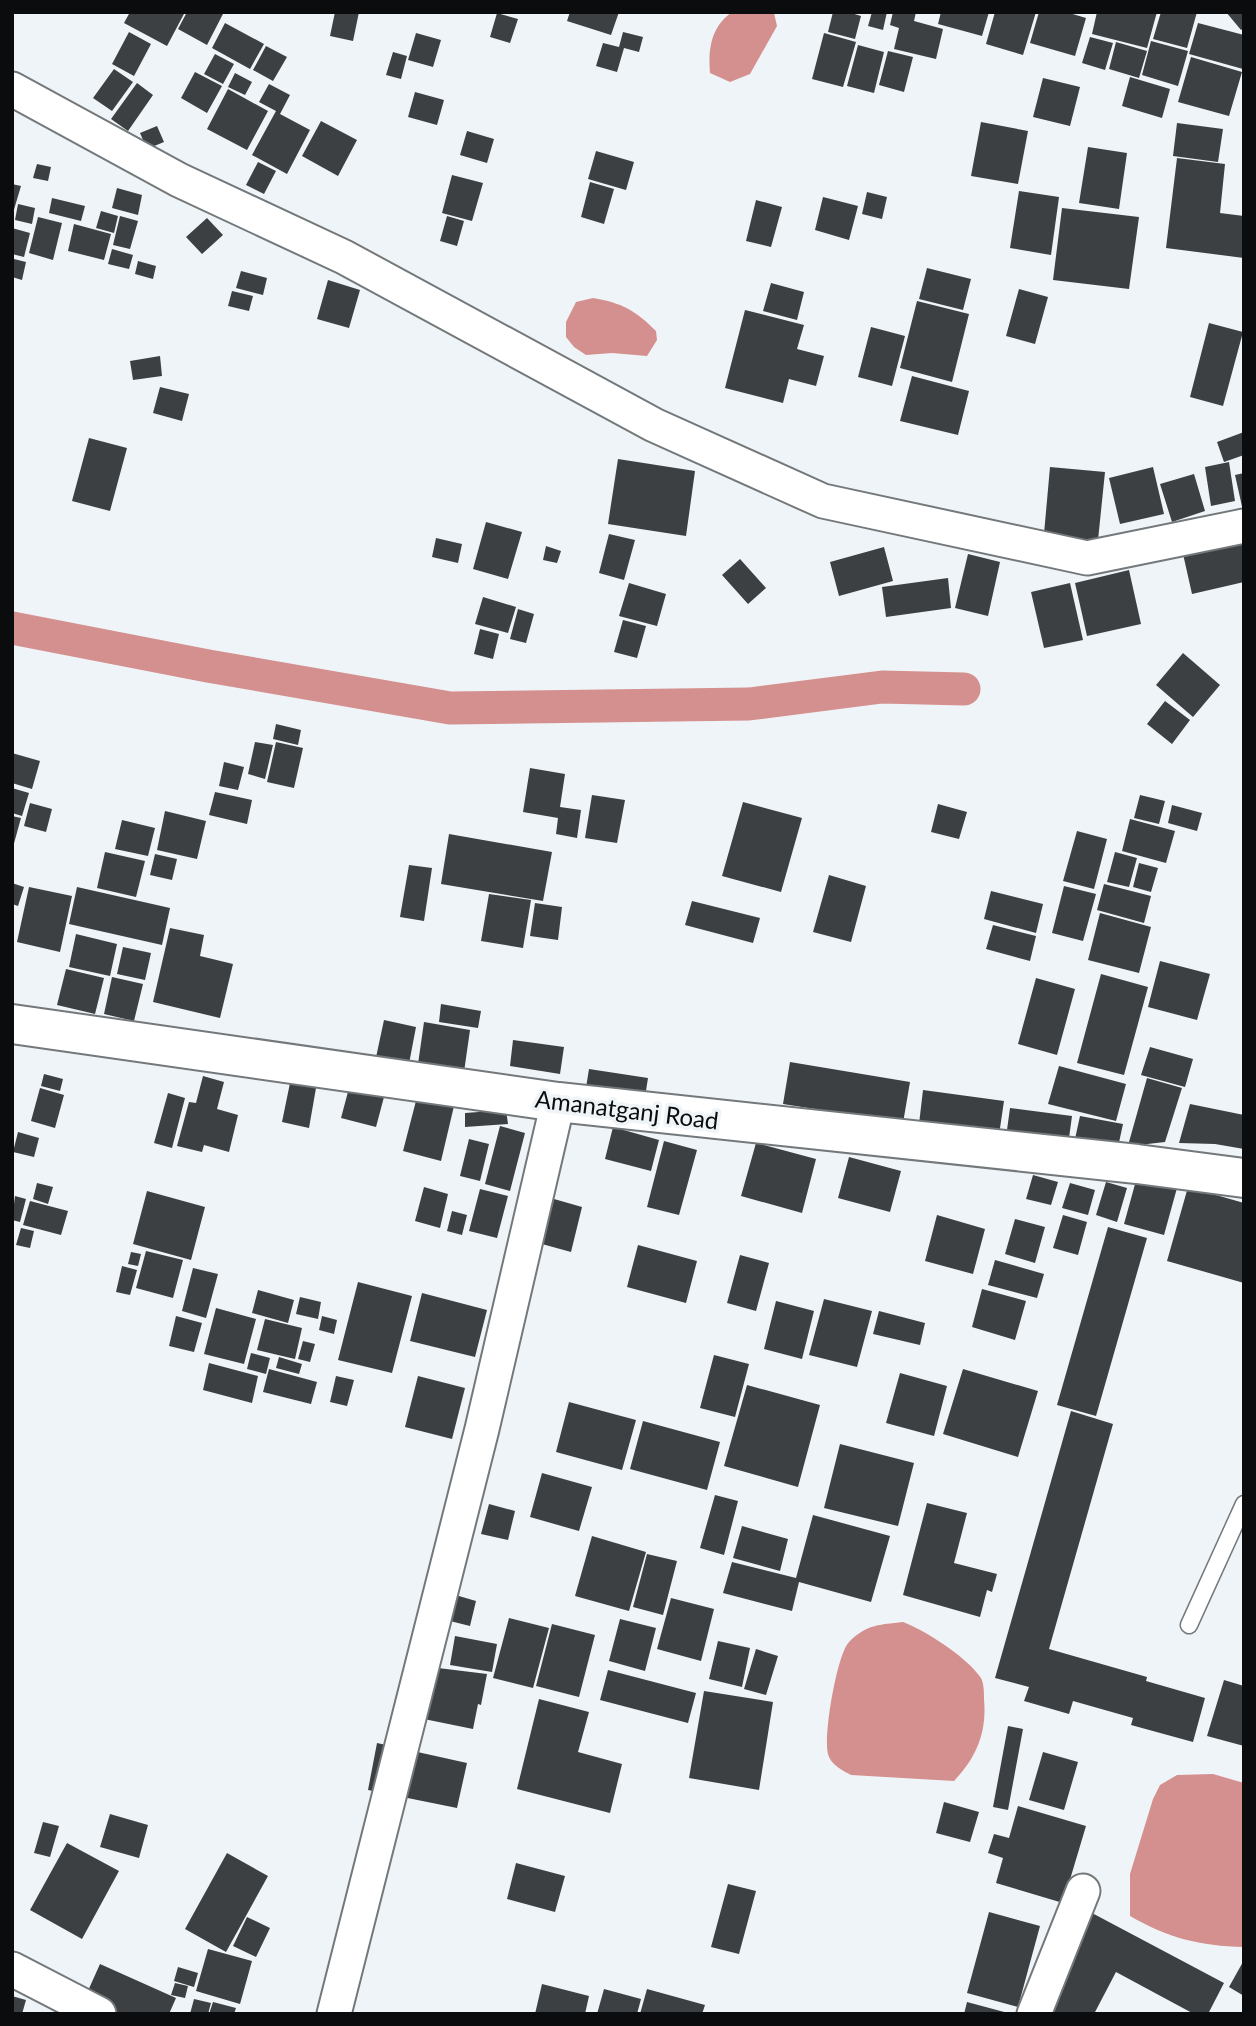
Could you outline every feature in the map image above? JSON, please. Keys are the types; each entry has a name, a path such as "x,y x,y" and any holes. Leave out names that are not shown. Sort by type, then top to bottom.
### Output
{"main road":[{"name":"Amanatganj Road","path":"12,1024 558,1102 1244,1178"}],"street":[{"path":"12,89 179,180 344,257 654,425 823,500 1087,558 1244,526"},
{"path":"334,2014 482,1429 558,1102"},
{"path":"1034,2014 1083,1891"},
{"path":"12,1969 99,2014"}],"lane":[{"path":"1189,1625 1244,1504"}],"shaded area":[{"path":"732,12 774,13 777,26 750,74 730,82 710,73 710,55 712,39 719,24"},
{"path":"593,298 627,309 656,331 657,340 647,356 612,353 586,355 574,347 566,337 566,322 576,302"},
{"path":"903,1622 934,1638 956,1654 975,1670 982,1680 985,1711 982,1733 969,1763 954,1781 851,1775 829,1758 827,1731 832,1696 844,1650 849,1642 868,1629"},
{"path":"1213,1774 1244,1783 1244,1947 1213,1945 1185,1939 1158,1930 1130,1916 1130,1874 1153,1799 1160,1785 1177,1775"}],"building":[{"path":"130,12 185,12 167,46 124,23"},
{"path":"187,12 224,12 207,45 178,29"},
{"path":"335,12 359,12 353,41 330,36"},
{"path":"570,12 619,12 611,35 567,21"},
{"path":"833,12 848,12 861,16 855,39 828,32"},
{"path":"872,12 887,12 883,30 868,26"},
{"path":"893,12 916,12 914,21 943,29 936,59 894,49 899,28 890,25"},
{"path":"941,12 989,12 982,36 938,24"},
{"path":"995,12 1036,12 1023,55 986,44"},
{"path":"1039,12 1066,12 1086,18 1075,56 1030,43"},
{"path":"1097,12 1157,12 1147,48 1092,34"},
{"path":"1161,12 1197,12 1187,48 1153,39"},
{"path":"1226,12 1244,12 1244,28 1241,30"},
{"path":"497,13 518,19 510,43 490,37"},
{"path":"225,23 264,44 250,69 212,48"},
{"path":"1198,23 1244,35 1243,69 1189,54"},
{"path":"129,32 151,44 134,76 112,64"},
{"path":"623,32 643,37 639,52 624,48 617,72 596,66 603,43 619,47"},
{"path":"416,33 441,40 433,67 408,60"},
{"path":"824,33 856,42 843,87 812,79"},
{"path":"1090,37 1113,43 1105,70 1082,63"},
{"path":"1151,41 1188,51 1178,86 1142,75"},
{"path":"1116,42 1147,51 1139,78 1109,69"},
{"path":"858,45 884,52 874,93 847,86"},
{"path":"266,46 287,57 273,81 253,70"},
{"path":"888,51 913,57 904,92 879,85"},
{"path":"393,52 407,56 401,79 386,75"},
{"path":"215,54 234,64 223,84 204,74"},
{"path":"1191,57 1242,72 1229,116 1178,102"},
{"path":"114,69 133,82 112,111 93,98"},
{"path":"195,72 222,86 207,113 181,98"},
{"path":"235,73 252,82 245,95 228,87"},
{"path":"1130,77 1170,89 1162,118 1122,106"},
{"path":"1043,78 1080,87 1070,126 1033,117"},
{"path":"137,83 153,95 128,131 111,119"},
{"path":"269,84 290,95 280,114 310,130 287,174 252,155 276,111 259,102"},
{"path":"228,89 268,111 247,150 207,129"},
{"path":"415,92 444,100 437,125 408,117"},
{"path":"321,121 357,140 338,176 302,156"},
{"path":"981,122 1028,131 1018,184 971,176"},
{"path":"1177,123 1223,129 1218,162 1173,156"},
{"path":"157,126 164,142 147,149 140,133"},
{"path":"467,131 494,139 487,163 460,155"},
{"path":"1088,147 1127,153 1119,209 1079,203"},
{"path":"596,151 634,162 626,190 588,179"},
{"path":"1177,158 1225,164 1220,213 1244,216 1244,258 1166,248"},
{"path":"258,162 276,171 264,194 246,185"},
{"path":"37,164 51,167 48,181 33,178"},
{"path":"452,175 483,183 472,221 442,213"},
{"path":"590,182 614,189 604,224 581,217"},
{"path":"12,184 21,186 13,213 12,213"},
{"path":"117,188 142,195 138,215 112,208"},
{"path":"1019,191 1059,197 1051,255 1010,248"},
{"path":"867,192 887,197 882,219 862,214"},
{"path":"823,197 858,206 849,240 815,230"},
{"path":"52,198 85,206 81,221 49,213"},
{"path":"756,200 782,207 771,247 746,241"},
{"path":"18,204 35,208 32,224 15,220"},
{"path":"1062,208 1139,217 1129,289 1053,280"},
{"path":"101,211 118,216 114,233 96,228"},
{"path":"120,216 138,221 130,249 113,245"},
{"path":"447,216 464,221 457,246 440,241"},
{"path":"38,217 62,223 53,260 29,253"},
{"path":"207,218 223,235 202,254 186,237"},
{"path":"74,224 111,234 104,260 68,251"},
{"path":"12,228 30,233 24,257 12,254"},
{"path":"112,249 133,255 129,269 108,264"},
{"path":"14,259 26,262 22,280 12,277"},
{"path":"138,261 156,266 153,279 135,274"},
{"path":"927,268 971,279 963,310 919,299"},
{"path":"241,271 267,278 263,295 236,288"},
{"path":"328,280 360,290 349,328 317,319"},
{"path":"771,283 804,292 797,320 763,311"},
{"path":"1019,289 1048,297 1035,344 1006,336"},
{"path":"232,291 253,296 249,311 228,306"},
{"path":"917,301 969,314 952,382 900,368"},
{"path":"745,310 804,325 797,349 824,356 816,386 789,379 783,403 725,388"},
{"path":"1209,323 1243,332 1223,406 1190,397"},
{"path":"871,327 905,336 892,386 858,377"},
{"path":"160,356 162,376 133,380 130,361"},
{"path":"912,376 969,391 958,435 900,421"},
{"path":"160,387 189,394 182,421 153,413"},
{"path":"1244,432 1244,455 1224,462 1217,442"},
{"path":"89,438 127,448 110,511 72,501"},
{"path":"618,459 695,471 686,536 608,524"},
{"path":"1229,462 1235,501 1211,506 1205,467"},
{"path":"1050,467 1105,472 1097,550 1043,545"},
{"path":"1153,467 1164,514 1120,524 1109,478"},
{"path":"1244,473 1244,511 1243,511 1235,475"},
{"path":"1194,474 1205,511 1172,522 1160,484"},
{"path":"486,522 522,532 508,579 473,569"},
{"path":"1244,532 1244,582 1192,594 1181,545"},
{"path":"609,534 635,540 624,580 599,573"},
{"path":"436,538 462,544 458,563 432,557"},
{"path":"546,546 561,551 557,563 543,560"},
{"path":"884,547 893,581 839,596 830,562"},
{"path":"968,554 1000,562 988,616 955,608"},
{"path":"740,559 766,588 748,604 722,575"},
{"path":"1129,570 1141,624 1087,636 1075,583"},
{"path":"948,578 951,608 886,617 882,587"},
{"path":"629,583 666,594 657,626 619,616"},
{"path":"1070,583 1083,640 1044,648 1031,592"},
{"path":"483,597 516,607 508,633 475,624"},
{"path":"518,609 534,614 526,643 510,639"},
{"path":"623,620 646,626 637,658 614,652"},
{"path":"480,629 499,634 493,659 474,654"},
{"path":"1183,653 1220,685 1193,717 1156,685"},
{"path":"1165,701 1190,720 1172,744 1147,724"},
{"path":"276,724 301,730 298,745 273,739"},
{"path":"255,742 273,745 265,779 248,774"},
{"path":"276,742 303,748 294,788 267,782"},
{"path":"12,753 40,761 32,789 12,783"},
{"path":"224,762 244,767 238,790 219,786"},
{"path":"530,768 565,774 560,807 581,810 577,838 556,834 558,818 523,812"},
{"path":"12,788 29,793 22,816 12,813"},
{"path":"215,792 252,800 247,824 209,815"},
{"path":"592,795 625,800 617,843 585,838"},
{"path":"1140,795 1165,801 1159,824 1134,818"},
{"path":"743,802 802,818 781,892 722,876"},
{"path":"30,803 52,809 46,832 24,826"},
{"path":"938,804 967,812 959,839 931,832"},
{"path":"1172,805 1202,813 1197,831 1168,823"},
{"path":"165,811 206,821 197,859 157,850"},
{"path":"12,816 21,818 13,847 12,847"},
{"path":"1130,819 1175,831 1166,863 1122,851"},
{"path":"122,820 155,828 148,856 115,849"},
{"path":"1077,831 1107,839 1094,889 1063,881"},
{"path":"449,834 552,852 543,901 441,884"},
{"path":"105,852 145,861 136,897 97,888"},
{"path":"1115,852 1137,858 1129,887 1107,882"},
{"path":"155,854 177,859 172,880 150,875"},
{"path":"1139,863 1158,868 1151,892 1133,887"},
{"path":"409,865 432,868 424,921 400,917"},
{"path":"829,875 866,886 851,942 813,932"},
{"path":"12,883 24,887 18,906 12,904"},
{"path":"1104,884 1151,896 1144,923 1097,910"},
{"path":"1064,886 1096,894 1083,941 1052,933"},
{"path":"29,887 72,896 60,952 17,942"},
{"path":"77,887 170,908 162,945 69,924"},
{"path":"991,891 1043,904 1036,933 984,919"},
{"path":"489,894 531,900 523,948 481,941"},
{"path":"692,901 760,918 753,943 685,925"},
{"path":"535,903 562,907 558,940 530,936"},
{"path":"1100,913 1151,927 1139,973 1088,960"},
{"path":"993,925 1036,936 1030,961 986,949"},
{"path":"170,928 204,935 200,956 233,964 220,1018 153,1002"},
{"path":"76,934 117,944 110,976 69,967"},
{"path":"123,947 151,953 145,980 117,974"},
{"path":"1160,961 1210,974 1197,1020 1148,1007"},
{"path":"66,969 104,978 95,1014 57,1005"},
{"path":"1101,974 1148,987 1124,1075 1077,1063"},
{"path":"112,977 143,984 134,1021 104,1014"},
{"path":"1036,978 1075,989 1057,1055 1018,1044"},
{"path":"441,1004 481,1011 478,1028 439,1022"},
{"path":"384,1020 416,1027 408,1069 375,1062"},
{"path":"424,1022 470,1030 464,1072 418,1064"},
{"path":"513,1040 564,1047 560,1074 510,1066"},
{"path":"1150,1047 1193,1059 1185,1087 1141,1075"},
{"path":"790,1062 910,1082 903,1123 783,1104"},
{"path":"1059,1066 1126,1084 1116,1121 1048,1104"},
{"path":"589,1069 648,1078 643,1110 584,1100"},
{"path":"44,1074 63,1079 60,1091 41,1086"},
{"path":"203,1076 224,1082 217,1109 238,1115 229,1152 204,1145 202,1152 177,1146 189,1102 196,1103"},
{"path":"1147,1078 1182,1088 1165,1142 1130,1146 1129,1142"},
{"path":"290,1083 316,1088 309,1128 282,1122"},
{"path":"40,1088 64,1095 55,1128 31,1121"},
{"path":"349,1088 384,1097 376,1127 341,1118"},
{"path":"923,1090 1004,1101 999,1135 919,1124"},
{"path":"168,1093 185,1098 172,1148 154,1143"},
{"path":"417,1097 454,1106 441,1161 403,1151"},
{"path":"1190,1104 1244,1115 1244,1149 1215,1144 1179,1143"},
{"path":"1010,1108 1072,1116 1069,1138 1007,1130"},
{"path":"506,1110 508,1124 465,1127 465,1113"},
{"path":"1080,1116 1123,1124 1118,1147 1075,1139"},
{"path":"500,1126 525,1133 510,1191 485,1184"},
{"path":"613,1127 659,1140 651,1171 605,1159"},
{"path":"18,1132 39,1138 34,1157 13,1152"},
{"path":"469,1139 489,1144 480,1181 460,1176"},
{"path":"664,1141 697,1150 679,1215 647,1207"},
{"path":"756,1143 816,1159 802,1213 741,1196"},
{"path":"849,1157 901,1171 890,1212 838,1198"},
{"path":"1033,1175 1058,1182 1051,1205 1026,1199"},
{"path":"1137,1177 1177,1188 1164,1235 1124,1224"},
{"path":"1106,1182 1127,1188 1117,1222 1096,1215"},
{"path":"37,1183 53,1187 48,1204 33,1199"},
{"path":"1070,1183 1095,1190 1088,1215 1062,1208"},
{"path":"424,1187 448,1194 440,1228 415,1221"},
{"path":"1188,1187 1244,1203 1244,1283 1167,1261"},
{"path":"480,1189 508,1196 497,1238 469,1231"},
{"path":"147,1191 205,1207 191,1260 133,1244"},
{"path":"15,1196 26,1199 20,1222 12,1220"},
{"path":"554,1199 582,1207 571,1252 542,1244"},
{"path":"30,1201 68,1211 61,1235 23,1225"},
{"path":"452,1211 467,1215 462,1235 447,1231"},
{"path":"937,1215 985,1229 973,1274 925,1261"},
{"path":"1063,1215 1087,1222 1078,1255 1053,1248"},
{"path":"1015,1219 1045,1227 1035,1263 1005,1254"},
{"path":"1108,1227 1147,1238 1096,1416 1057,1405"},
{"path":"21,1228 34,1231 30,1248 16,1245"},
{"path":"638,1245 697,1261 686,1303 627,1287"},
{"path":"146,1251 183,1260 173,1298 136,1288"},
{"path":"131,1252 141,1254 138,1266 128,1264"},
{"path":"740,1255 769,1263 756,1311 727,1303"},
{"path":"995,1260 1044,1274 1037,1298 988,1285"},
{"path":"122,1266 137,1270 130,1295 116,1292"},
{"path":"193,1268 218,1274 206,1318 182,1311"},
{"path":"358,1282 412,1296 392,1373 338,1360"},
{"path":"982,1289 1026,1301 1015,1340 972,1327"},
{"path":"258,1290 294,1300 288,1323 252,1313"},
{"path":"422,1293 487,1310 475,1357 410,1341"},
{"path":"300,1297 321,1302 318,1319 296,1314"},
{"path":"824,1299 872,1311 857,1367 809,1355"},
{"path":"776,1301 814,1311 802,1359 764,1349"},
{"path":"216,1308 256,1319 244,1364 204,1354"},
{"path":"879,1311 925,1323 920,1345 873,1334"},
{"path":"176,1316 202,1323 194,1352 169,1346"},
{"path":"322,1316 337,1320 334,1334 319,1330"},
{"path":"265,1319 302,1328 295,1359 257,1350"},
{"path":"303,1341 315,1344 310,1362 298,1359"},
{"path":"251,1353 270,1358 266,1374 247,1369"},
{"path":"714,1355 749,1364 735,1417 700,1408"},
{"path":"279,1357 302,1364 299,1374 276,1368"},
{"path":"209,1363 258,1376 252,1403 203,1390"},
{"path":"269,1369 317,1382 311,1404 263,1392"},
{"path":"963,1369 1038,1391 1018,1457 943,1434"},
{"path":"900,1373 947,1386 934,1436 886,1423"},
{"path":"336,1376 354,1380 347,1406 330,1402"},
{"path":"418,1376 465,1388 452,1439 405,1427"},
{"path":"747,1385 820,1405 798,1487 724,1466"},
{"path":"569,1402 636,1420 622,1470 556,1452"},
{"path":"1071,1411 1113,1424 1049,1649 1147,1677 1146,1681 1205,1698 1193,1742 1131,1725 1133,1718 1073,1701 1069,1714 1024,1701 1029,1687 995,1678"},
{"path":"643,1421 720,1442 707,1490 630,1469"},
{"path":"840,1444 914,1463 898,1526 824,1508"},
{"path":"542,1473 592,1487 579,1531 530,1517"},
{"path":"715,1495 738,1501 724,1555 700,1548"},
{"path":"927,1503 967,1513 954,1563 997,1574 992,1592 987,1590 980,1617 903,1595"},
{"path":"489,1504 515,1511 508,1540 481,1534"},
{"path":"813,1515 890,1536 871,1602 799,1582 792,1611 723,1593 732,1562 796,1578"},
{"path":"742,1526 788,1539 780,1571 733,1558"},
{"path":"592,1536 646,1552 629,1611 575,1596"},
{"path":"647,1554 677,1561 663,1615 633,1607"},
{"path":"452,1594 476,1601 470,1626 446,1620"},
{"path":"671,1598 714,1609 701,1661 657,1649"},
{"path":"509,1618 549,1628 533,1688 493,1678"},
{"path":"620,1619 656,1628 645,1671 609,1661"},
{"path":"552,1624 595,1635 579,1697 536,1686"},
{"path":"455,1636 497,1644 492,1672 450,1665"},
{"path":"718,1641 750,1648 742,1687 709,1679"},
{"path":"756,1649 778,1656 766,1695 744,1689"},
{"path":"430,1667 487,1674 473,1729 419,1718"},
{"path":"608,1670 696,1693 688,1723 600,1700"},
{"path":"1224,1680 1244,1686 1244,1746 1207,1736"},
{"path":"704,1691 773,1702 759,1790 689,1778"},
{"path":"539,1699 589,1712 578,1752 622,1764 610,1813 517,1789"},
{"path":"1008,1726 1023,1729 1008,1810 993,1807"},
{"path":"377,1743 467,1763 457,1808 368,1790"},
{"path":"1043,1752 1078,1762 1064,1810 1029,1800"},
{"path":"944,1802 979,1812 970,1842 936,1833"},
{"path":"1018,1806 1086,1826 1063,1903 996,1883 1003,1858 988,1853 994,1834 1009,1838"},
{"path":"110,1814 148,1825 139,1858 100,1847"},
{"path":"43,1822 59,1826 50,1857 34,1853"},
{"path":"67,1843 119,1871 82,1939 30,1910"},
{"path":"227,1853 268,1876 226,1952 185,1929"},
{"path":"516,1863 565,1876 555,1912 507,1899"},
{"path":"728,1884 756,1891 739,1954 711,1947"},
{"path":"989,1912 1040,1926 1018,2007 967,1993"},
{"path":"1092,1913 1224,1983 1208,2014 1194,2014 1116,1972 1094,2014 1048,2014"},
{"path":"247,1917 270,1928 256,1957 233,1946"},
{"path":"208,1949 252,1961 240,2004 196,1991"},
{"path":"1244,1960 1244,1996 1229,1987"},
{"path":"100,1964 176,1998 169,2014 108,2014 83,2002"},
{"path":"178,1967 198,1973 194,1987 174,1981"},
{"path":"175,1983 188,1986 185,1998 171,1995"},
{"path":"542,1984 589,1996 585,2014 535,2014"},
{"path":"604,1989 641,1999 637,2014 597,2014"},
{"path":"647,1989 705,2005 702,2014 640,2014"},
{"path":"12,1996 26,2000 22,2014 12,2014"},
{"path":"194,1999 211,2003 208,2014 190,2014"},
{"path":"213,2002 236,2008 234,2014 209,2014"},
{"path":"967,2002 1008,2013 1008,2014 964,2014"}],"waterway":[{"path":"12,628 208,666 450,708 749,704 882,687 964,689"}]}
